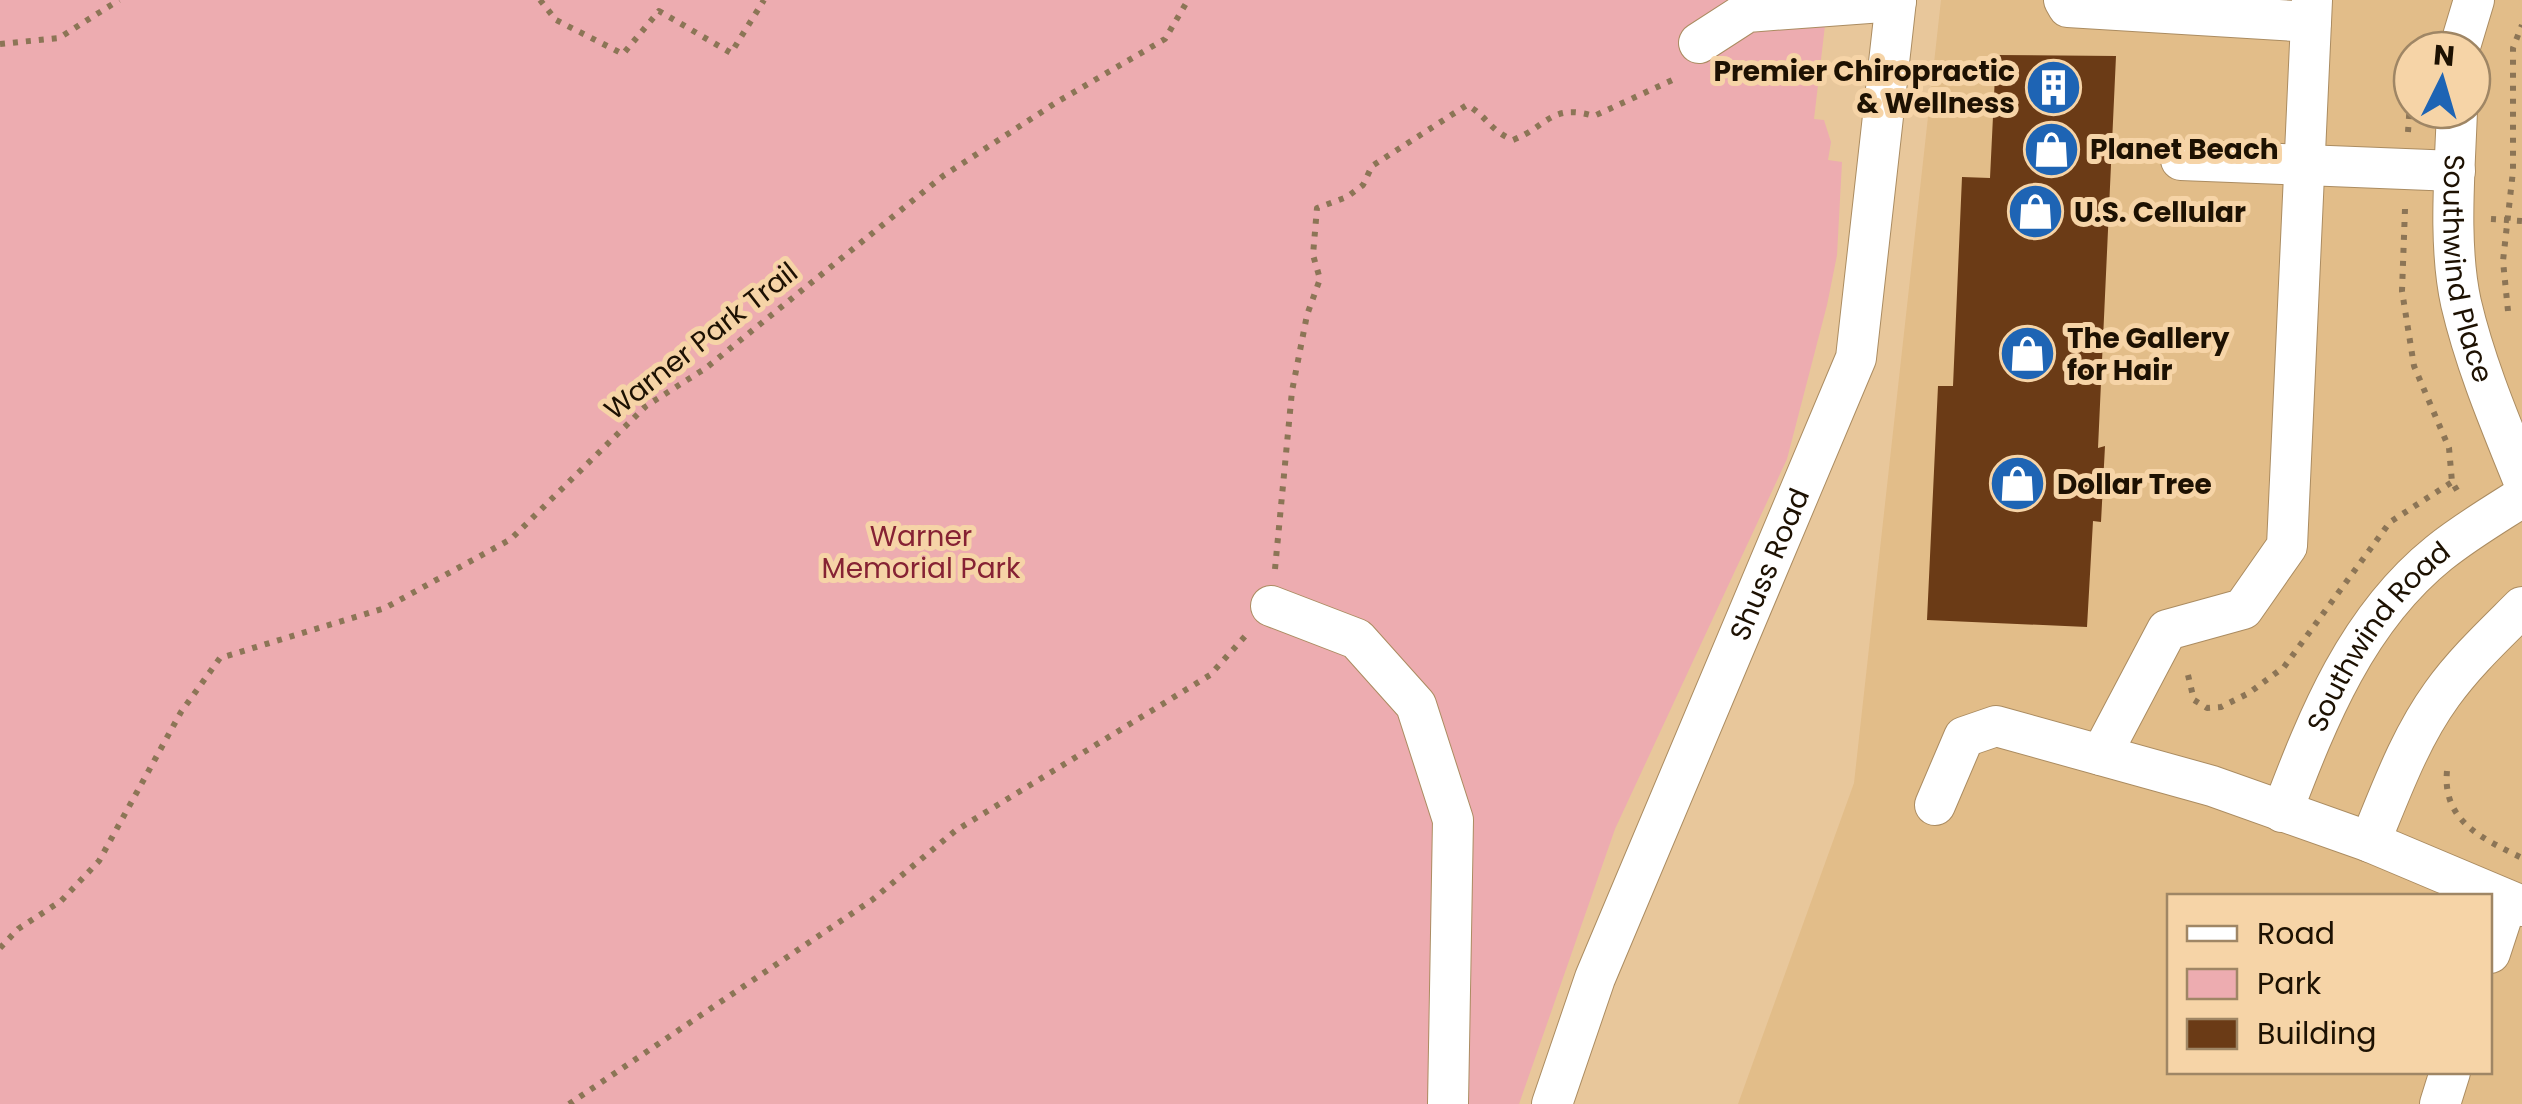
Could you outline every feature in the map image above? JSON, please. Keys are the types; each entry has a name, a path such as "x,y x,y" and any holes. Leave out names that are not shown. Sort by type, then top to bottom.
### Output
{"street":[{"path":"2064,0 2068,7 2311,11 2287,546 2242,609 2167,630 2100,756"},
{"path":"2464,30 2474,0"},
{"path":"1699,42 1748,12 1896,1"},
{"name":"Shuss Road","path":"1552,1104 1595,978 1856,358 1896,1"},
{"name":"Southwind Place","path":"2456,130 2457,269 2461,301 2478,364 2522,478"},
{"path":"2181,160 2455,172"},
{"name":"Southwind Road","path":"2282,812 2315,724 2368,630 2399,590 2439,553 2522,497"},
{"path":"1271,606 1358,640 1416,705 1453,820 1448,1104"},
{"path":"2370,842 2408,751 2442,694 2522,607"},
{"path":"1935,805 1964,737 1996,726 2212,786 2370,842 2491,894"},
{"path":"2492,950 2514,904"},
{"path":"2440,1104 2449,1074"}],"path":[{"path":"0,44 58,38 119,0"},
{"path":"540,0 556,20 623,54 659,11 730,53 764,0"},
{"name":"Warner Park Trail","path":"0,948 18,928 61,902 99,861 181,712 220,658 385,608 511,538 646,406 706,368 943,176 1057,102 1165,39 1188,0"},
{"path":"2509,317 2503,261 2512,171 2513,48 2522,25"},
{"path":"569,1104 872,900 955,831 1210,676 1271,606 1292,391 1306,315 1320,279 1313,255 1317,208 1364,186 1372,166 1468,105 1479,112 1494,132 1513,140 1551,116 1572,109 1594,116 1681,76 1699,42"},
{"path":"2167,630 2186,666 2194,700 2206,708 2236,702 2284,667 2390,522 2452,482"},
{"path":"2447,764 2446,783 2458,820 2478,837 2522,858"}],"shaded area":[{"path":"1941,0 2522,0 2522,1104 1738,1104 1854,783"}],"green space":[{"name":"Warner Memorial Park","path":"0,0 1828,0 1814,119 1824,120 1831,142 1828,160 1842,162 1837,255 1787,459 1615,829 1519,1104 0,1104"}],"building":[{"path":"1996,55 2116,56 2098,448 2105,446 2101,522 2093,521 2087,627 1927,620 1938,386 1953,386 1962,177 1990,178"}],"place":[{"name":"Premier Chiropractic & Wellness","path":"2054,87"},
{"name":"Planet Beach","path":"2051,149"},
{"name":"U.S. Cellular","path":"2035,212"},
{"name":"The Gallery for Hair","path":"2028,354"},
{"name":"Dollar Tree","path":"2018,484"}]}
